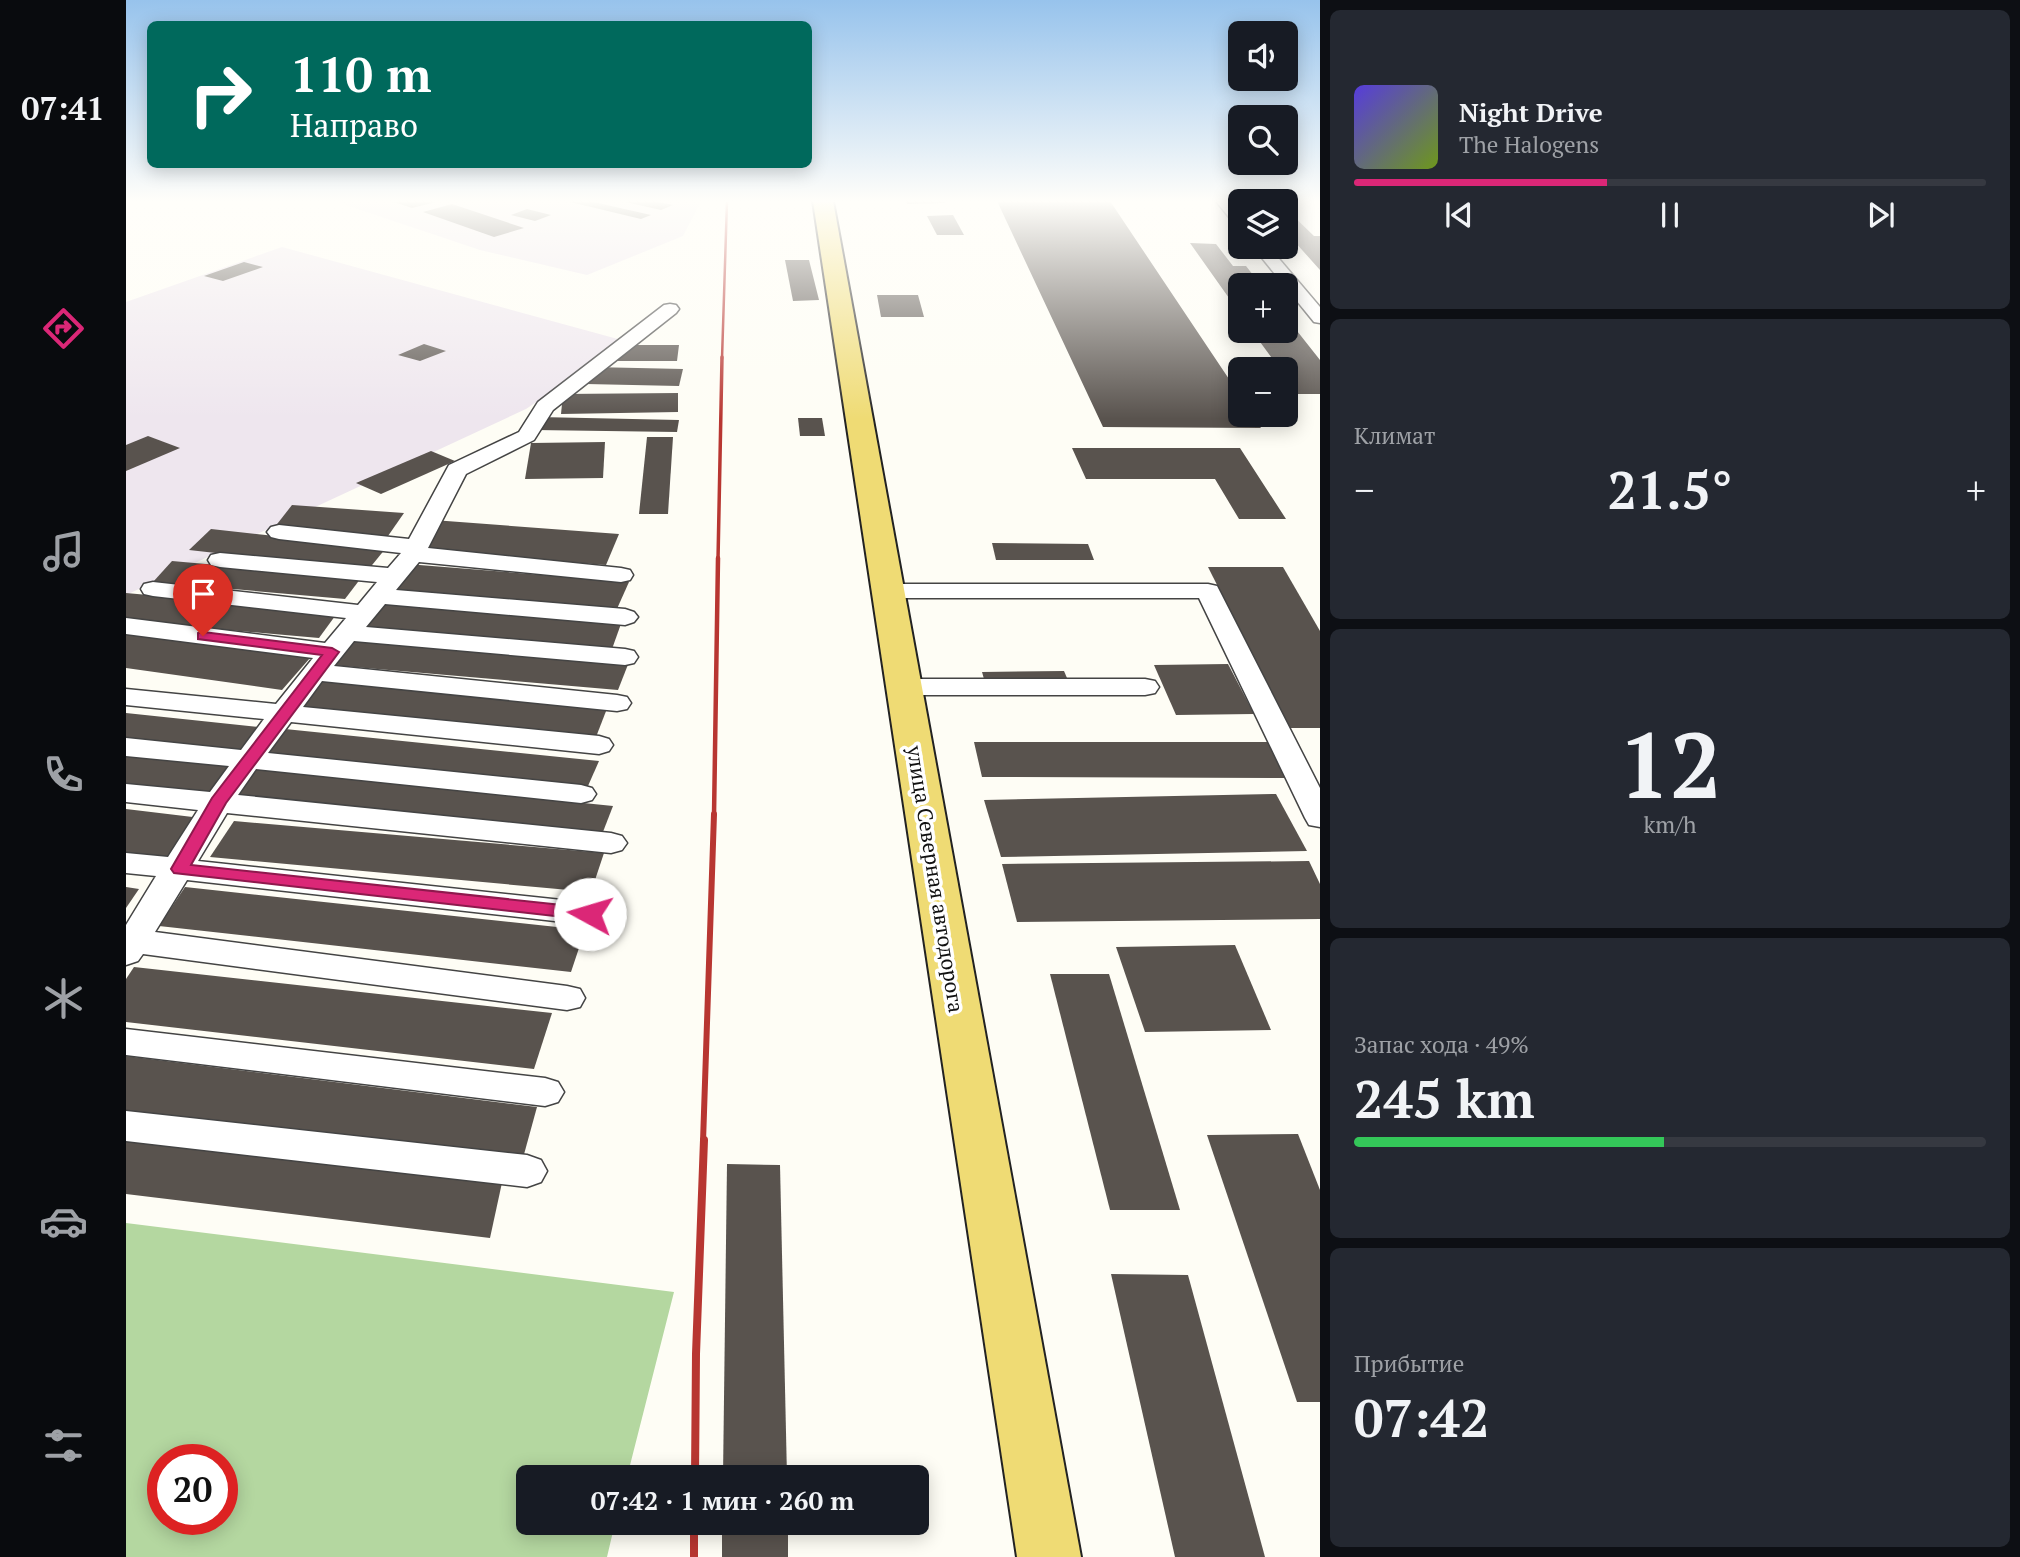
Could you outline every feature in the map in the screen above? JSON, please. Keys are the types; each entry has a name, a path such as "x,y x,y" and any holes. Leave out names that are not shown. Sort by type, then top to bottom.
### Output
{"main road":[{"name":"улица Северная автодорога","path":"835,274 1049,1557"}],"street":[{"path":"1283,274 1320,318"},
{"path":"567,998 129,944 180,869 218,802 248,760 414,551 457,470 527,436 545,407 670,309"},
{"path":"279,532 621,575"},
{"path":"220,559 355,624 617,703"},
{"path":"153,589 355,624 625,657"},
{"path":"888,591 1208,591 1320,818"},
{"path":"126,626 355,624 625,617"},
{"path":"905,687 1145,687"},
{"path":"126,697 599,745"},
{"path":"126,747 581,794"},
{"path":"126,793 611,843"},
{"path":"126,863 590,914"},
{"path":"126,1042 545,1092"},
{"path":"126,1125 527,1171"}],"shaded area":[{"path":"206,274 379,274 625,341 526,409 126,595 126,302"}],"green space":[{"path":"126,1223 674,1292 630,1465 516,1465 516,1535 612,1535 607,1557 126,1557"}],"building":[{"path":"211,274 244,274 223,281 204,276"},
{"path":"788,274 812,274 819,300 793,301"},
{"path":"1031,274 1159,274 1228,378 1228,427 1261,428 1103,427"},
{"path":"1212,274 1228,274 1228,297"},
{"path":"877,295 918,295 924,317 881,317"},
{"path":"1298,332 1320,360 1320,394 1298,394 1298,357 1271,357 1261,343 1298,343"},
{"path":"424,344 446,351 420,361 398,355"},
{"path":"619,345 679,345 677,361 615,361"},
{"path":"592,367 683,369 679,386 586,384"},
{"path":"678,393 678,412 561,414 563,394"},
{"path":"539,417 679,420 677,432 535,430"},
{"path":"798,418 822,418 825,436 800,436"},
{"path":"148,436 180,448 126,471 126,445"},
{"path":"647,437 673,437 668,514 639,514"},
{"path":"605,442 603,478 525,479 531,443"},
{"path":"1072,448 1240,448 1286,519 1239,519 1215,479 1086,479"},
{"path":"431,451 455,461 381,494 356,483"},
{"path":"292,505 404,513 388,536 274,528"},
{"path":"433,520 619,534 606,565 414,550"},
{"path":"211,529 386,548 368,570 189,550"},
{"path":"992,543 1088,544 1094,560 996,560"},
{"path":"172,561 361,578 345,599 153,582"},
{"path":"407,564 629,582 616,611 388,591"},
{"path":"1208,567 1283,567 1320,631 1320,728 1289,728"},
{"path":"126,593 338,612 319,638 126,621"},
{"path":"372,602 622,621 612,649 355,630"},
{"path":"126,633 310,658 282,690 126,668"},
{"path":"349,638 629,662 618,690 331,665"},
{"path":"1228,664 1254,714 1176,715 1154,665"},
{"path":"1064,671 1070,685 986,686 982,672"},
{"path":"313,680 608,706 596,737 293,708"},
{"path":"126,713 259,727 237,757 126,745"},
{"path":"285,729 599,761 588,786 268,753"},
{"path":"974,742 1269,742 1286,778 982,777"},
{"path":"126,753 231,764 206,799 126,790"},
{"path":"252,769 613,806 601,837 232,798"},
{"path":"1276,794 1307,851 1001,857 984,800"},
{"path":"126,809 201,818 171,858 126,853"},
{"path":"234,821 604,853 591,892 210,857"},
{"path":"1309,861 1320,884 1320,919 1017,922 1002,864"},
{"path":"126,887 139,889 126,908"},
{"path":"185,887 585,930 571,972 159,926"},
{"path":"1235,945 1271,1030 1145,1032 1116,947"},
{"path":"134,967 552,1013 534,1069 126,1022 126,979"},
{"path":"1050,974 1109,974 1180,1210 1110,1210"},
{"path":"126,1056 537,1107 523,1158 126,1113"},
{"path":"126,1134 503,1178 490,1238 126,1194"},
{"path":"1298,1134 1320,1190 1320,1402 1297,1402 1207,1135"},
{"path":"727,1164 780,1165 787,1465 723,1465"},
{"path":"1111,1274 1188,1275 1265,1557 1175,1557"},
{"path":"722,1535 788,1535 788,1557 722,1557"}],"railway":[{"path":"722,359 725,274"},
{"path":"718,560 722,357"},
{"path":"714,816 718,558"},
{"path":"703,1142 714,814"},
{"path":"695,1465 696,1354 704,1140"},
{"path":"694,1535 694,1557"}],"route":[{"path":"203,636 332,652 314,671 218,802 180,869 590,914"}]}
